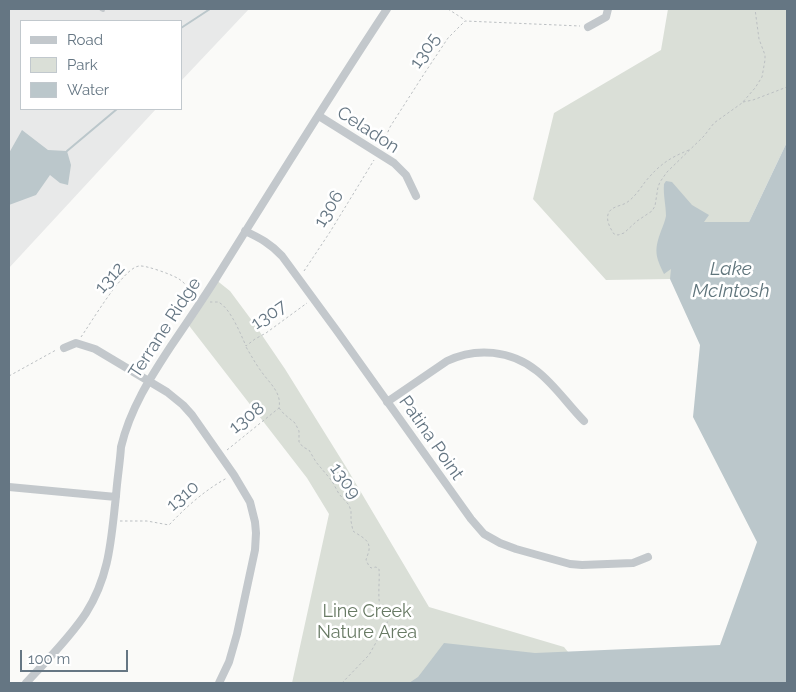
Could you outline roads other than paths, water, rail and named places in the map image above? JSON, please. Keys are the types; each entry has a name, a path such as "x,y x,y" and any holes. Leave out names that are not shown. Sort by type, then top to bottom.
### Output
{"street":[{"name":"Terrane Ridge","path":"26,683 80,621 100,587 107,566 124,432 138,400 387,9"},
{"path":"588,27 606,17 608,9"},
{"name":"Celadon","path":"318,116 394,163 406,175 416,196"},
{"name":"Patina Point","path":"245,232 260,238 274,247 282,256 471,519 484,534 500,543 525,552 570,564 633,563 648,557"},
{"path":"64,348 76,343 95,349 167,392 192,416 247,495 253,513 256,534 255,550 232,653 220,683"},
{"path":"387,402 447,361 470,353 493,352 520,360 538,372 584,421"},
{"path":"9,487 116,496"}],"water":[{"path":"22,130 48,150 67,151 71,165 68,185 60,183 50,175 36,195 9,205 9,153"},
{"name":"Lake McIntosh","path":"787,142 787,683 409,683 418,677 444,643 535,653 720,645 757,542 693,417 700,345 670,279 671,269 664,274 656,253 657,243 666,216 664,184 666,181 672,182 692,205 709,215 704,222 749,222"}],"waterway":[{"path":"182,27 210,9"},
{"path":"67,151 116,110"}],"park label":[{"name":"Line Creek Nature Area","path":"367,622"}]}
